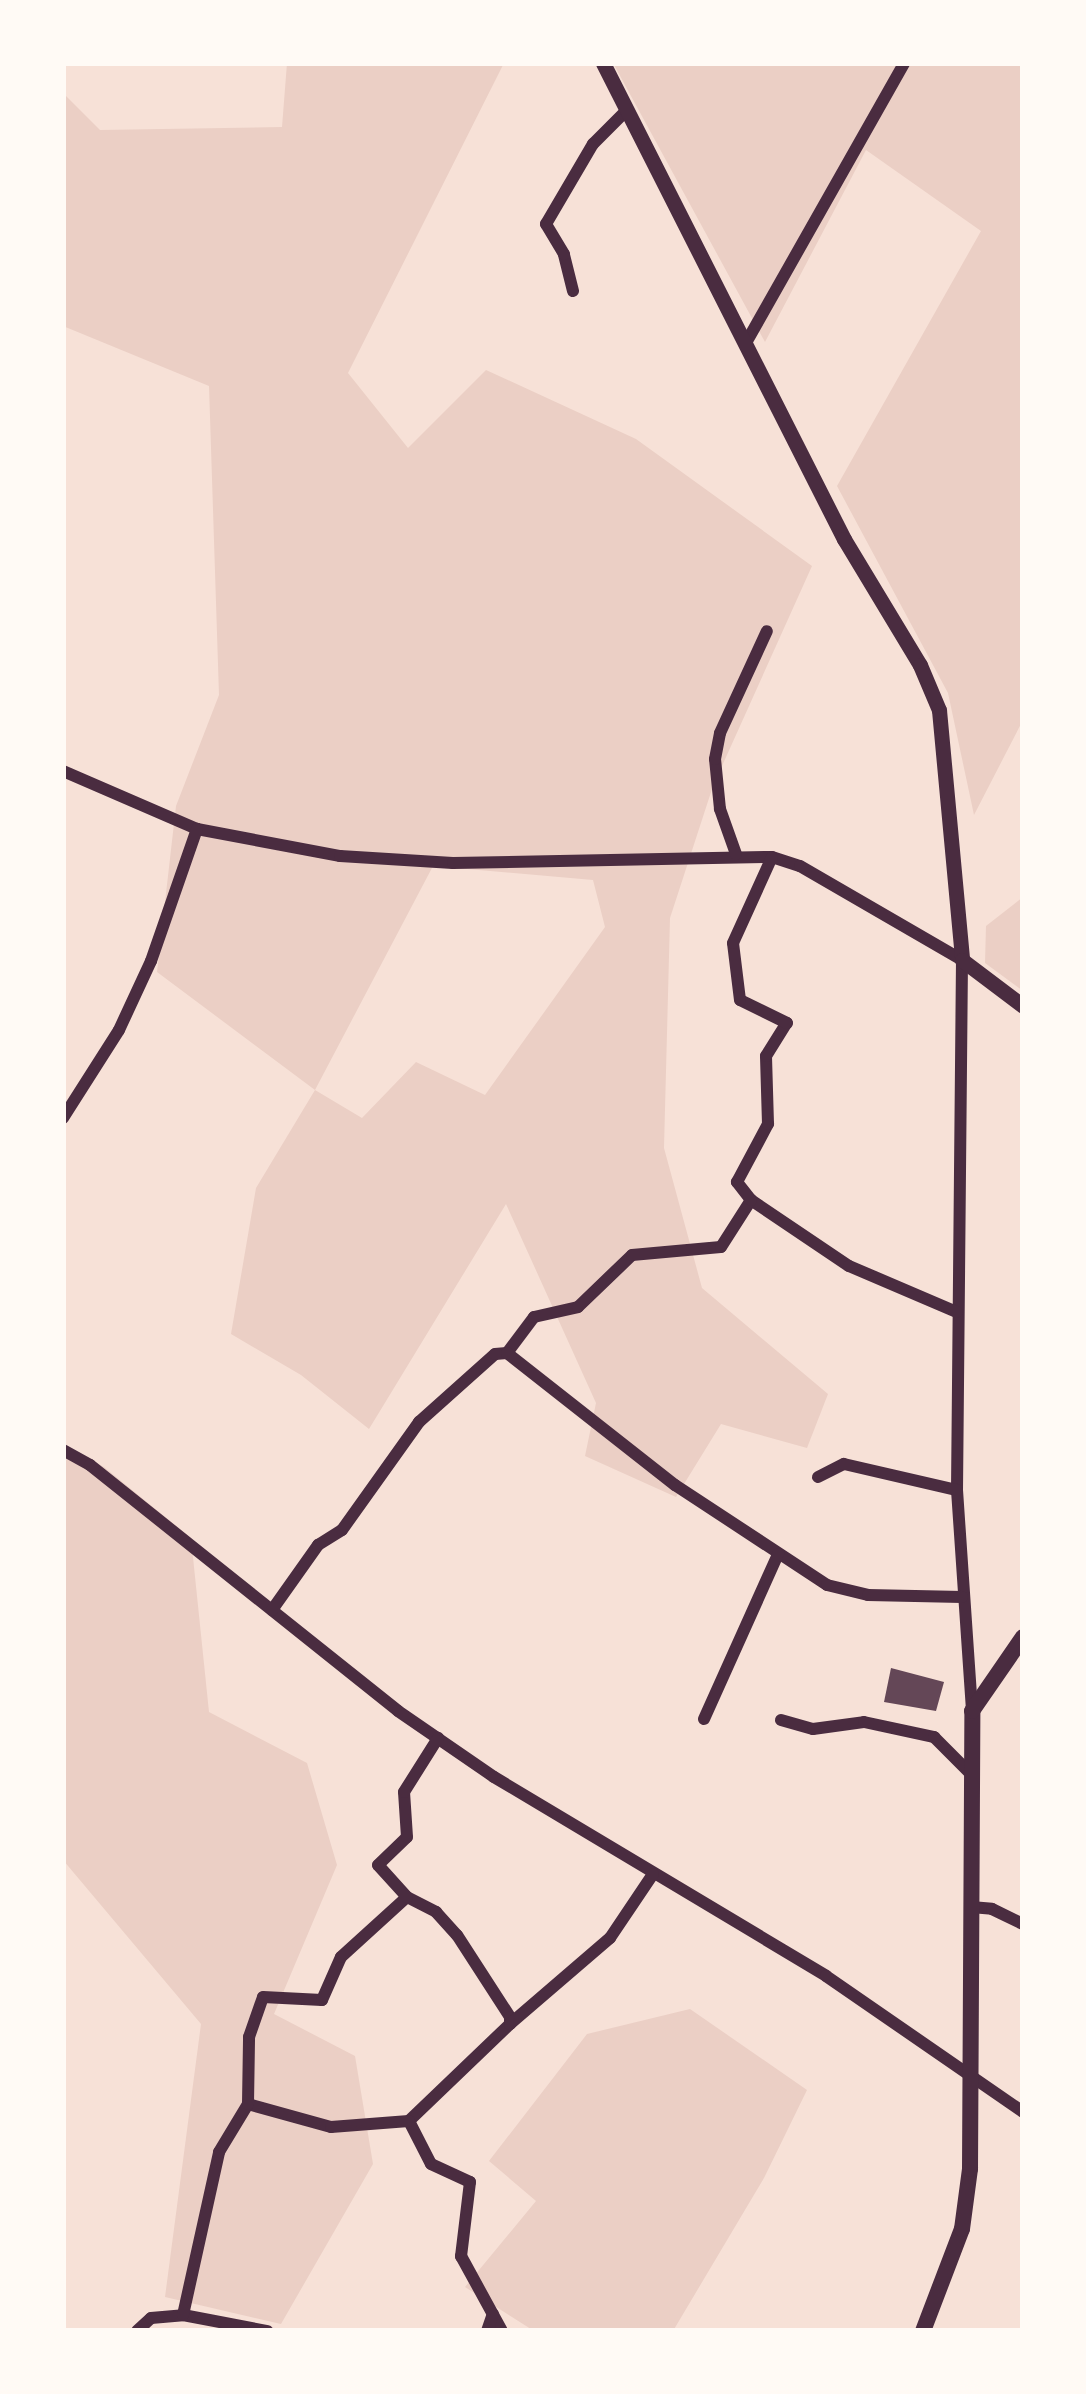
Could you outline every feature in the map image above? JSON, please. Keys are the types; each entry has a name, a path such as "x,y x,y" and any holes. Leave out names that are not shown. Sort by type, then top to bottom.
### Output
{"main road":[{"path":"923,2331 947,2276 964,2214 971,2077 972,1711 1023,1637"}],"street":[{"path":"603,63 844,539 920,665 940,710 962,960 957,1490 972,1711"},
{"path":"747,341 904,63"},
{"path":"573,291 564,254 546,224 593,144 627,110"},
{"path":"736,854 720,809 715,758 720,733 767,632"},
{"path":"63,771 197,829 390,861 772,857 800,866 962,960 1023,1006"},
{"path":"63,1118 127,1013 197,829"},
{"path":"772,857 734,943 740,1000 787,1024 766,1056 767,1124 736,1182 751,1200 849,1266 958,1312"},
{"path":"507,1353 534,1316 578,1307 632,1255 721,1247 751,1200"},
{"path":"272,1610 318,1545 342,1530 419,1422 495,1354 507,1353 675,1485 827,1585 868,1595 962,1597"},
{"path":"63,1450 90,1465 438,1738 826,1976 1023,2112"},
{"path":"818,1477 844,1464 957,1490"},
{"path":"704,1719 778,1554"},
{"path":"781,1720 813,1730 864,1721 934,1737 969,1772"},
{"path":"438,1738 404,1792 407,1837 378,1865 407,1897 436,1912 457,1935 510,2024"},
{"path":"248,2104 331,2127 409,2121 510,2024 610,1938 653,1874"},
{"path":"183,2315 219,2152 248,2104 249,2037 263,1997 322,2000 341,1957 407,1897"},
{"path":"971,1907 992,1909 1023,1924"},
{"path":"409,2121 431,2164 470,2182 461,2256 502,2331"},
{"path":"487,2331 494,2314"},
{"path":"137,2331 151,2318 183,2315 267,2331"}],"shaded area":[{"path":"287,63 504,63 348,373 408,448 486,370 636,439 812,566 713,786 670,918 664,1148 702,1288 828,1394 807,1448 721,1424 676,1497 585,1456 596,1403 506,1204 369,1429 301,1375 231,1334 256,1188 315,1090 157,972 176,806 219,695 209,386 63,326 63,93 100,130 282,127","holes":["433,866 593,880 605,927 485,1095 416,1062 362,1118 315,1090"]},
{"path":"613,63 1023,63 1023,720 974,815 948,693 837,486 981,231 866,150 765,342"},
{"path":"1023,897 1023,991 985,963 986,926"},
{"path":"63,1444 104,1467 191,1538 209,1712 307,1763 337,1865 274,2014 355,2056 373,2164 281,2324 165,2297 201,2024 63,1860"},
{"path":"690,2009 807,2090 764,2178 673,2331 534,2331 465,2287 536,2201 489,2161 587,2034"}],"building":[{"path":"891,1668 944,1682 936,1711 884,1702"}]}
